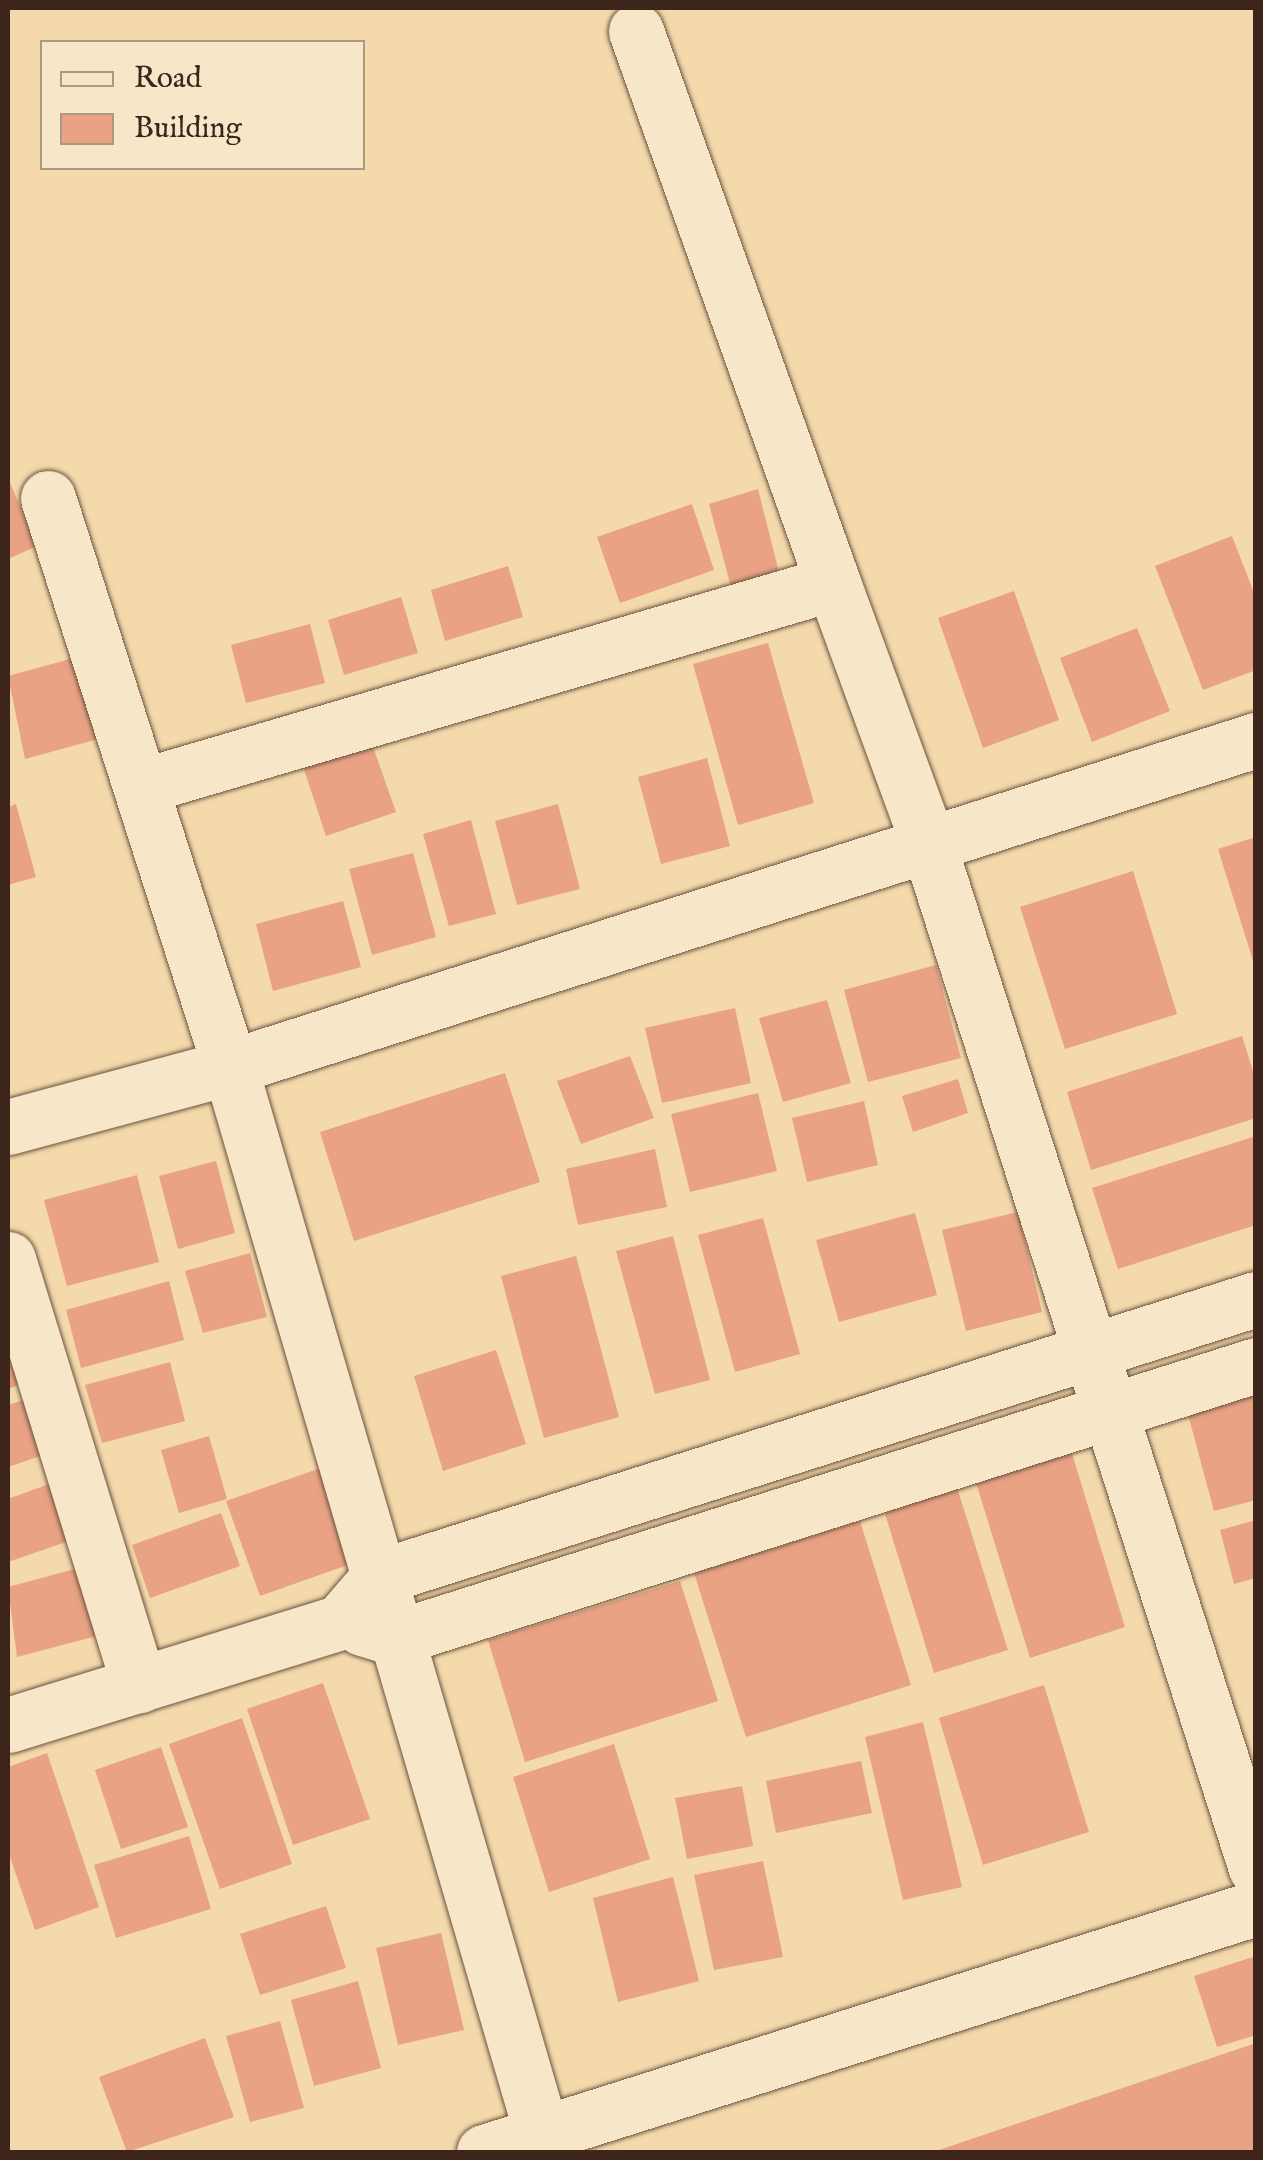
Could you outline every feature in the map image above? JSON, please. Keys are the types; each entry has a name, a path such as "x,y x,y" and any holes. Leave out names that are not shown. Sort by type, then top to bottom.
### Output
{"street":[{"path":"636,31 928,843 1087,1352 1256,1868"},
{"path":"48,498 230,1067 544,2143"},
{"path":"142,786 833,584"},
{"path":"8,1127 230,1067 1256,740"},
{"path":"8,1259 138,1685"},
{"path":"8,1725 340,1622 379,1577 1256,1298"},
{"path":"340,1622 395,1638 1256,1365"},
{"path":"484,2152 544,2143 1256,1908"}],"building":[{"path":"8,478 37,546 8,559"},
{"path":"758,489 784,592 736,606 709,504"},
{"path":"692,504 714,570 620,603 597,537"},
{"path":"1232,536 1256,598 1256,670 1203,690 1155,566"},
{"path":"508,566 523,617 445,641 431,590"},
{"path":"1014,591 1059,720 983,748 938,618"},
{"path":"401,597 418,653 344,675 328,620"},
{"path":"310,624 325,683 246,703 231,645"},
{"path":"1137,628 1170,711 1092,742 1060,658"},
{"path":"768,643 814,803 738,825 693,664"},
{"path":"81,656 102,738 25,759 8,676"},
{"path":"367,730 396,812 326,836 299,754"},
{"path":"707,758 730,846 661,864 638,777"},
{"path":"16,804 36,877 8,885 8,807"},
{"path":"558,804 580,889 517,905 495,821"},
{"path":"471,820 496,914 449,926 423,834"},
{"path":"1256,837 1256,967 1255,967 1218,849"},
{"path":"413,853 436,937 372,955 349,869"},
{"path":"1133,871 1177,1014 1065,1049 1020,907"},
{"path":"343,901 361,967 273,991 256,924"},
{"path":"936,965 961,1058 868,1082 844,990"},
{"path":"827,1000 851,1083 783,1102 759,1018"},
{"path":"735,1008 751,1083 662,1103 645,1028"},
{"path":"1242,1036 1256,1081 1256,1118 1091,1170 1067,1092"},
{"path":"630,1056 654,1118 581,1144 557,1081"},
{"path":"505,1073 540,1182 354,1241 320,1132"},
{"path":"958,1079 968,1113 913,1132 902,1096"},
{"path":"758,1093 777,1171 690,1192 671,1114"},
{"path":"864,1101 878,1165 807,1182 792,1118"},
{"path":"1256,1136 1256,1225 1118,1269 1092,1188"},
{"path":"655,1149 667,1207 578,1225 566,1169"},
{"path":"216,1161 235,1233 178,1249 159,1176"},
{"path":"137,1175 159,1262 67,1286 44,1200"},
{"path":"1018,1212 1042,1312 966,1331 942,1230"},
{"path":"915,1213 937,1295 839,1322 816,1240"},
{"path":"763,1218 800,1354 735,1372 698,1235"},
{"path":"673,1236 710,1380 655,1394 616,1251"},
{"path":"250,1253 267,1317 203,1333 185,1271"},
{"path":"576,1256 619,1417 544,1438 501,1276"},
{"path":"169,1281 184,1340 81,1368 66,1310"},
{"path":"8,1345 21,1384 8,1389"},
{"path":"496,1350 526,1444 443,1471 414,1376"},
{"path":"170,1362 185,1421 102,1443 85,1385"},
{"path":"1256,1388 1256,1500 1214,1511 1186,1407"},
{"path":"36,1396 55,1451 8,1467 8,1405"},
{"path":"1066,1434 1125,1627 1030,1658 970,1463"},
{"path":"209,1436 227,1499 179,1513 161,1450"},
{"path":"338,1462 370,1557 260,1596 226,1501"},
{"path":"955,1481 1008,1650 934,1673 882,1504"},
{"path":"49,1484 69,1541 8,1562 8,1499"},
{"path":"221,1513 240,1566 150,1598 132,1545"},
{"path":"1256,1520 1256,1578 1234,1584 1220,1530"},
{"path":"860,1521 911,1685 746,1737 694,1573"},
{"path":"86,1566 104,1634 17,1657 8,1587"},
{"path":"680,1581 718,1701 525,1762 488,1640"},
{"path":"323,1683 370,1819 293,1845 247,1709"},
{"path":"1044,1685 1089,1832 983,1865 939,1718"},
{"path":"242,1718 292,1864 220,1889 169,1744"},
{"path":"923,1722 962,1887 903,1900 865,1737"},
{"path":"614,1744 650,1859 549,1892 513,1777"},
{"path":"161,1747 188,1827 121,1849 95,1770"},
{"path":"47,1753 99,1907 35,1930 8,1851 8,1767"},
{"path":"861,1761 872,1813 776,1833 766,1781"},
{"path":"742,1786 753,1846 687,1859 675,1798"},
{"path":"189,1836 211,1909 116,1938 94,1865"},
{"path":"763,1861 783,1957 714,1970 694,1875"},
{"path":"673,1877 699,1981 618,2002 593,1898"},
{"path":"326,1906 346,1968 260,1995 240,1934"},
{"path":"441,1933 464,2030 398,2045 376,1948"},
{"path":"1256,1956 1256,2035 1217,2047 1194,1976"},
{"path":"358,1981 381,2068 314,2086 291,2000"},
{"path":"280,2021 304,2108 250,2122 226,2036"},
{"path":"205,2038 234,2117 127,2152 99,2077"},
{"path":"1256,2043 1256,2152 933,2152"}]}
